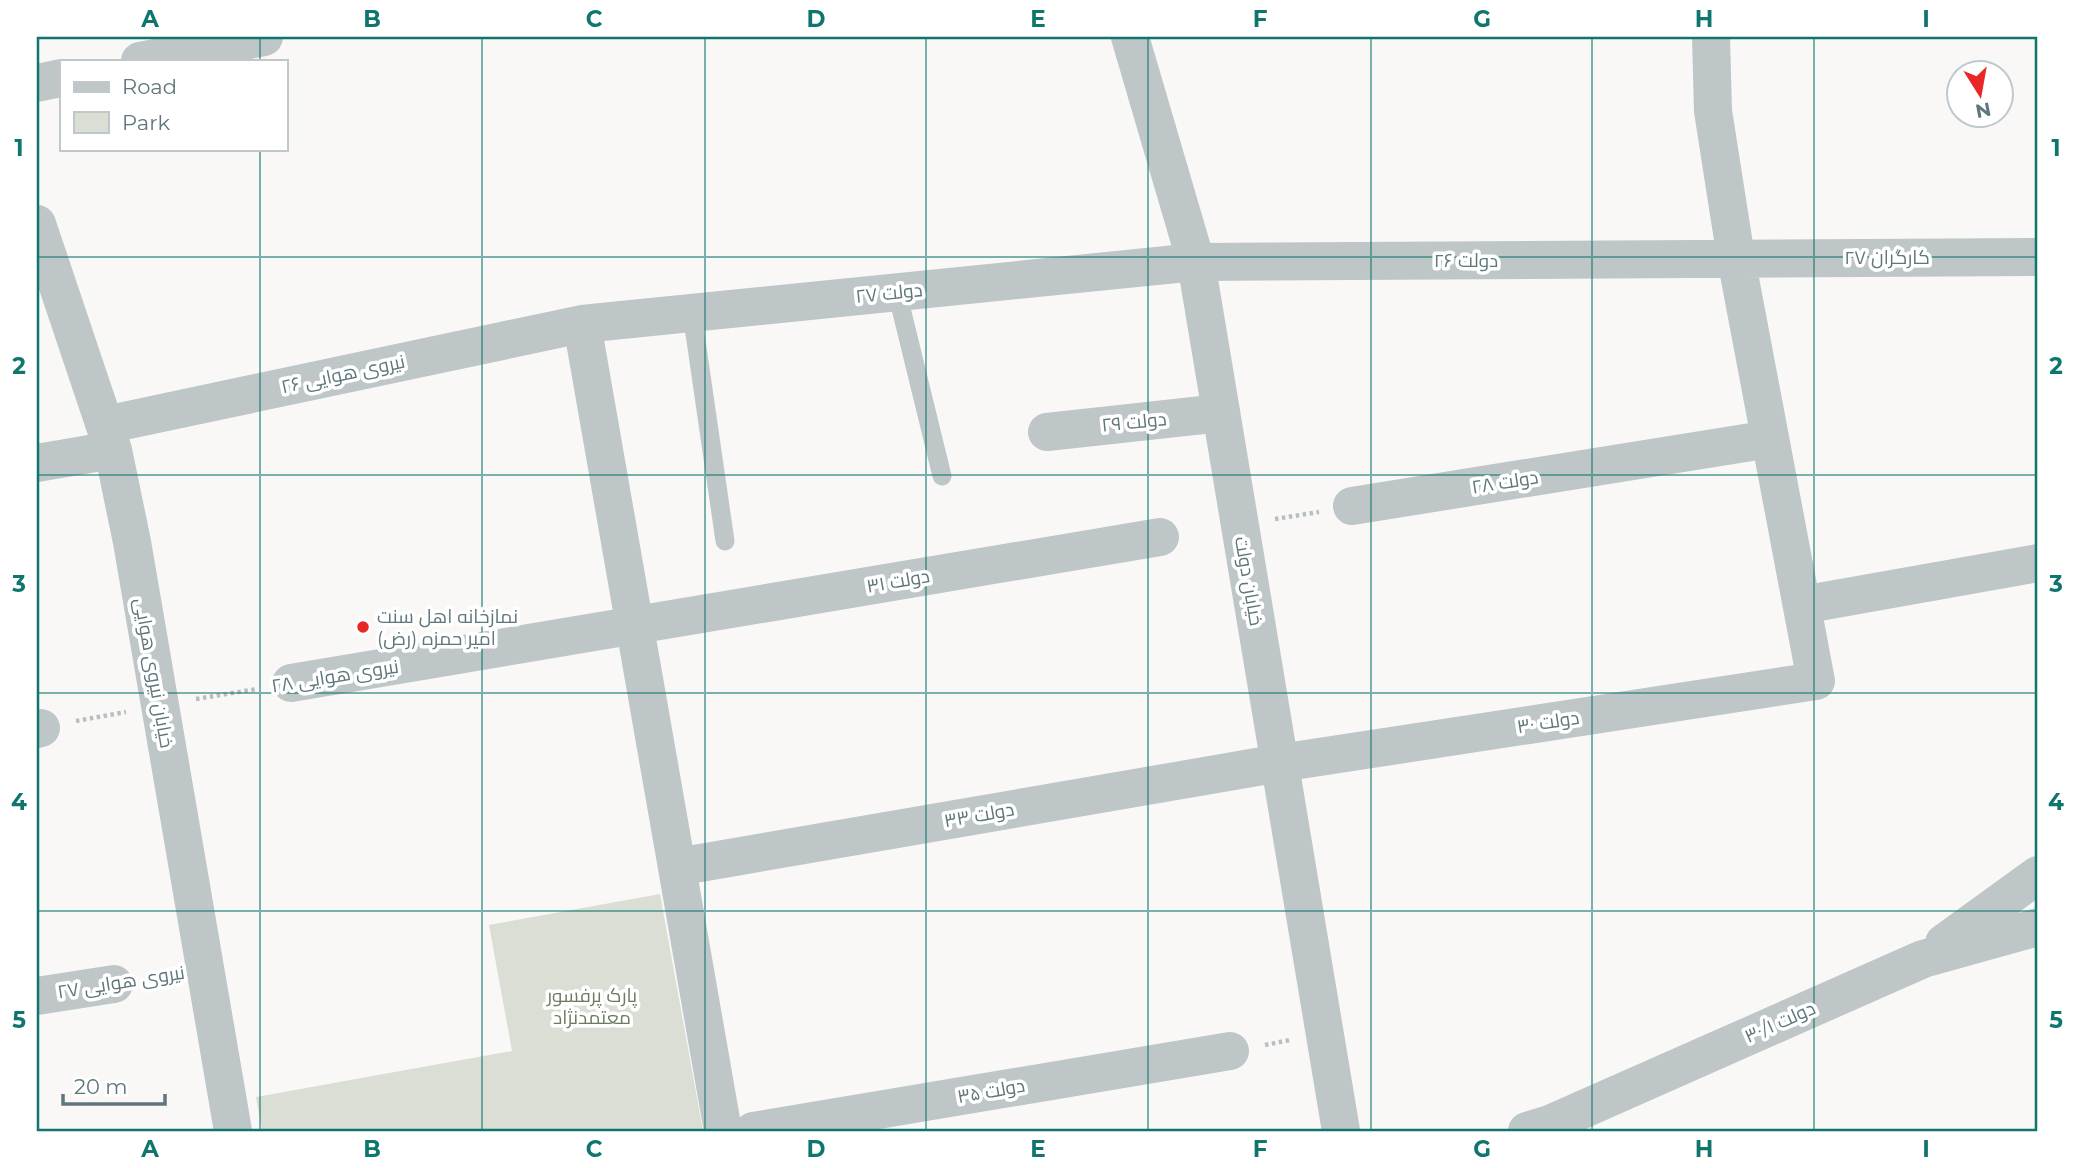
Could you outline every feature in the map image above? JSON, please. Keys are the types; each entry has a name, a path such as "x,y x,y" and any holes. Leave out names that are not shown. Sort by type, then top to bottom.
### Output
{"street":[{"path":"145,60 264,37"},
{"name":"خیابان دولت","path":"1130,37 1196,262 1341,1131"},
{"path":"1711,37 1713,111 1736,258 1802,605 2038,563"},
{"path":"37,83 60,78"},
{"name":"خیابان نیروی هوایی","path":"37,224 109,437 233,1131"},
{"name":"کارگران ۲۷","path":"1736,258 2038,257"},
{"name":"دولت ۲۶","path":"1196,262 1736,258"},
{"name":"دولت ۲۷","path":"582,324 1196,262"},
{"path":"582,324 723,1131"},
{"name":"نیروی هوایی ۲۶","path":"37,463 109,437 582,324"},
{"name":"دولت ۲۹","path":"1047,432 1221,413"},
{"name":"دولت ۲۸","path":"1352,506 1770,439"},
{"name":"دولت ۳۱","path":"635,626 1160,537"},
{"name":"دولت ۳۰","path":"1280,763 1816,681 1802,605"},
{"name":"نیروی هوایی ۲۸","path":"291,683 635,626"},
{"name":"دولت ۳۳","path":"677,867 1280,763"},
{"path":"1923,958 2038,875"},
{"name":"دولت ۳۰/۱","path":"1527,1131 1550,1124 1923,958 2038,926"},
{"name":"نیروی هوایی ۲۷","path":"37,996 114,984"},
{"name":"دولت ۳۵","path":"753,1131 1230,1051"}],"lane":[{"path":"897,292 942,475"},
{"path":"692,313 725,541"}],"path":[{"path":"1240,525 1352,506"},
{"name":"نیروی هوایی ۲۸","path":"39,729 291,683"},
{"name":"نیروی هوایی ۲۷","path":"114,984 205,968"},
{"path":"1230,1051 1326,1034"}],"green space":[{"name":"پارک پرفسور معتمدنژاد","path":"660,894 703,1131 262,1131 256,1097 512,1051 489,925"}],"place":[{"name":"نمازخانه اهل سنت امیر حمزه (رض)","path":"363,627"}]}
